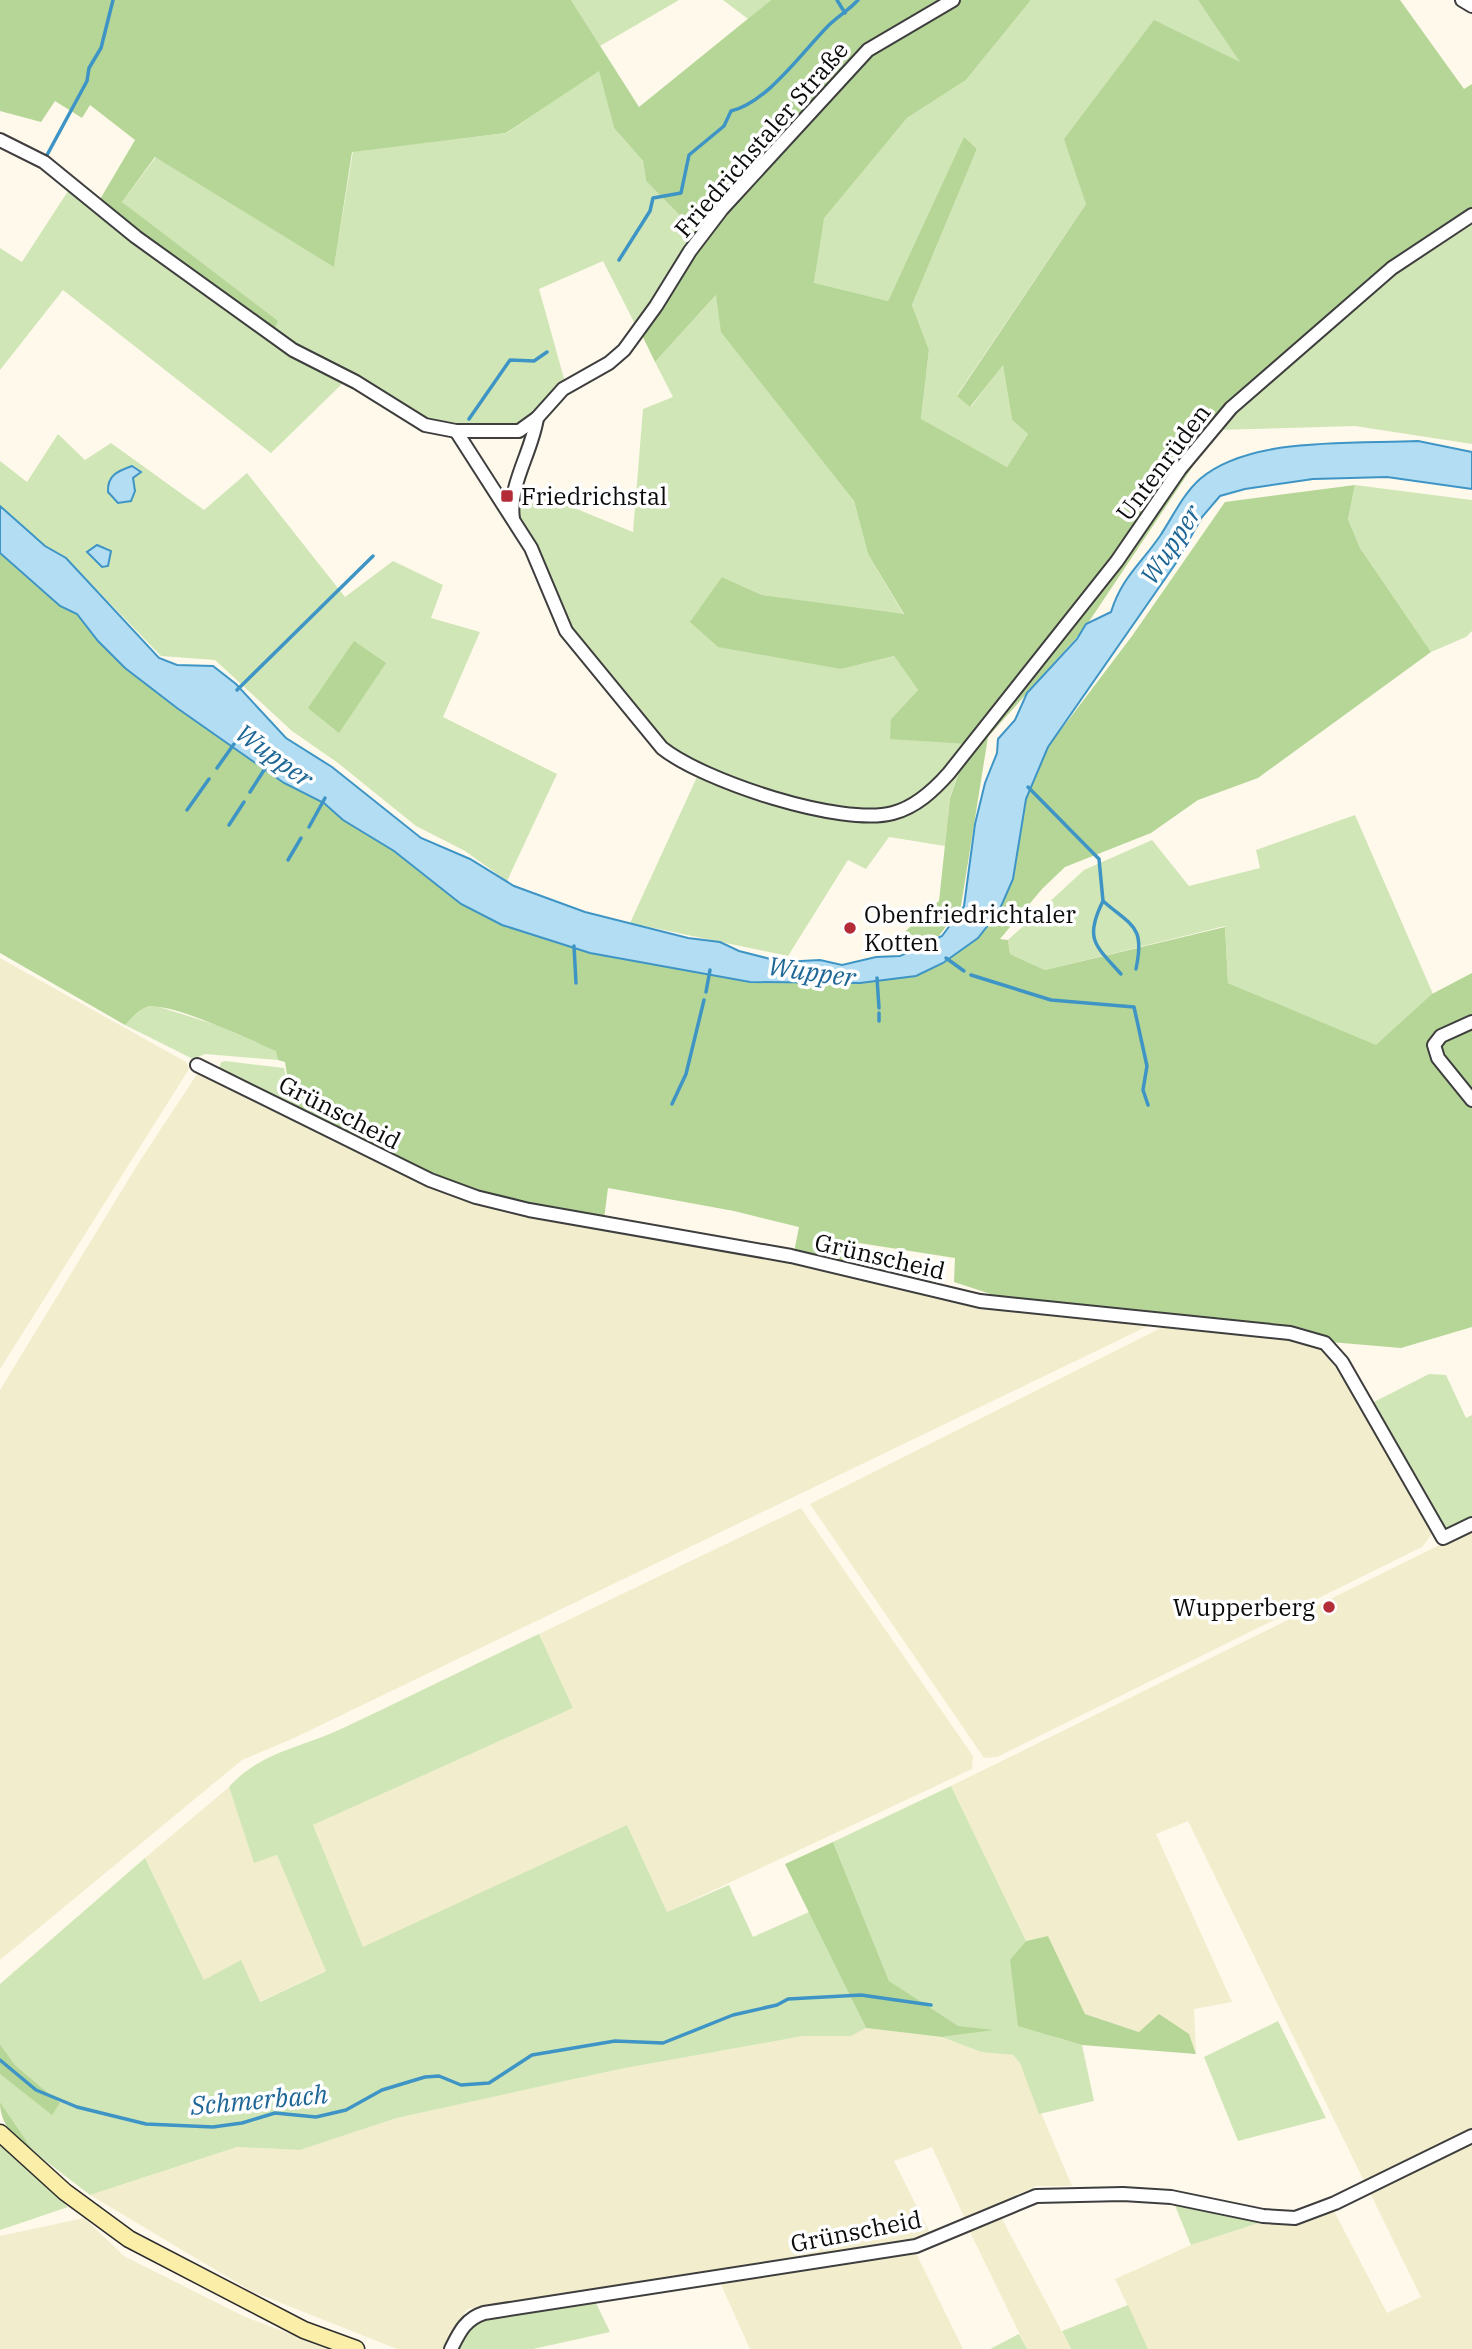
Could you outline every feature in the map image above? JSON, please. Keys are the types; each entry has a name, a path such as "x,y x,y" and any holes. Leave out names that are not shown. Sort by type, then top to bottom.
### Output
{"street":[{"name":"Friedrichstaler Straße","path":"537,418 563,389 616,358 639,331 690,251 722,209 868,50 953,0"},
{"path":"1462,0 1472,6"},
{"path":"0,140 44,162 136,237 308,359 355,382 425,425 456,431 519,431 537,418"},
{"name":"Untenrüden","path":"513,520 534,554 556,615 566,631 615,693 671,755 739,784 827,813 858,817 894,813 919,800 938,785 1116,561 1180,469 1231,408 1392,268 1472,215"},
{"path":"513,520 514,489 531,446 537,418"},
{"path":"456,431 513,520"},
{"path":"1472,1023 1441,1036 1434,1045 1438,1058 1472,1100"},
{"name":"Grünscheid","path":"197,1065 430,1180 489,1201 792,1256 981,1301 1290,1333 1325,1343 1342,1362 1443,1538 1472,1524"},
{"path":"0,2133 65,2192 130,2239 304,2330 356,2349"},
{"name":"Grünscheid","path":"451,2349 465,2324 473,2316 484,2313 916,2246 1036,2196 1123,2194 1171,2197 1263,2216 1295,2218 1335,2203 1472,2136"}],"shaded area":[{"path":"0,958 186,1062 189,1069 0,1369"},
{"path":"199,1071 431,1182 764,1253 983,1305 1149,1322 1150,1325 294,1738 242,1760 0,1960 0,1390 136,1167"},
{"path":"1169,1324 1292,1339 1324,1348 1432,1528 1432,1534 1422,1547 997,1757 984,1758 810,1504"},
{"path":"801,1508 973,1756 972,1769 667,1912 627,1825 363,1948 313,1825 573,1708 539,1634"},
{"path":"1472,1529 1472,2128 1364,2181 1188,1821 1156,1834 1232,2002 1194,2009 1196,2054 1189,2034 1140,2032 1085,2014 1048,1936 1026,1941 951,1786"},
{"path":"229,1787 254,1862 277,1855 327,1970 259,2002 204,1980 145,1858"},
{"path":"866,2028 942,2037 981,2052 1013,2055 1020,2063 1072,2186 1037,2186 965,2219 932,2147 894,2161 931,2235 911,2242 467,2309 443,2349 397,2349 251,2291 90,2195 237,2147 300,2150 397,2118 620,2069 803,2036 851,2036"},
{"path":"1472,2145 1472,2349 1148,2349 1115,2279 1191,2245 1262,2222 1290,2224 1334,2211 1387,2313 1421,2297 1370,2193"},
{"path":"1001,2217 1071,2349 1027,2349 970,2232"},
{"path":"84,2218 124,2256 243,2316 330,2349 0,2349 0,2236"},
{"path":"915,2251 963,2349 750,2349 719,2280"}],"green space":[{"path":"0,0 571,0 639,107 771,0 1031,0 966,80 907,118 824,218 814,283 888,301 964,137 977,149 912,305 929,350 921,419 1007,467 1028,434 1012,420 1003,365 970,407 957,396 1086,204 1064,139 1154,20 1240,62 1198,0 1400,0 1464,89 1472,84 1472,213 1390,266 1217,430 1084,629 988,737 961,906 939,936 899,951 889,946 939,901 950,798 969,744 890,739 891,719 918,690 894,656 841,669 718,647 690,622 722,577 762,595 904,614 868,554 854,501 721,332 716,295 655,362 639,329 694,230 646,181 643,161 614,128 599,71 506,133 352,152 334,267 155,157 122,202 278,321 274,330 138,234 99,201 135,140 90,105 82,118 55,101 41,122 0,111"},
{"path":"571,0 679,0 600,46"},
{"path":"723,0 771,0 748,19"},
{"path":"1031,0 1198,0 1242,62 1086,204 957,395 971,407 1003,364 1012,420 1028,434 1007,467 921,420 929,350 912,305 977,149 964,138 888,301 814,284 823,218 907,118 966,80"},
{"path":"599,70 614,128 643,161 646,181 694,230 638,330 603,261 539,289 565,382 519,423 472,425 424,418 326,365 274,330 122,202 156,157 334,266 353,151 507,133"},
{"path":"68,191 202,292 343,383 271,453 63,290 0,370 0,248 22,262"},
{"path":"1472,221 1472,444 1355,426 1217,430 1234,410 1395,270"},
{"path":"717,294 794,423 854,501 868,554 904,615 762,595 722,577 840,669 894,656 918,690 891,719 969,743 950,797 945,846 889,837 866,869 848,860 788,956 630,923 703,764 672,750 622,694 563,615 533,538 517,511 523,487 633,532 643,409 673,397 655,362"},
{"path":"58,434 85,460 111,443 204,510 247,473 345,597 393,561 443,585 431,618 480,632 443,717 557,774 507,881 465,851 416,826 338,763 292,731 215,660 161,656 66,558 45,546 0,506 0,461 27,482"},
{"path":"1355,485 1472,500 1472,631 1466,637 1431,652 1360,548 1348,519"},
{"path":"1355,485 1348,519 1360,548 1431,652 1258,778 1198,800 1151,833 1065,867 1042,889 1000,939 1008,940 1010,954 1045,970 1225,927 1228,983 1376,1045 1432,994 1472,973 1472,1327 1401,1348 1330,1342 1306,1329 1012,1301 954,1282 955,1258 859,1243 839,1265 794,1252 799,1227 734,1211 608,1188 604,1219 476,1195 289,1106 291,1102 285,1062 278,1060 276,1051 190,1015 157,1006 143,1008 125,1025 0,953 0,553 60,606 77,614 98,641 125,668 194,720 394,851 461,904 502,925 590,953 750,982 860,983 916,976 943,963 978,938 1013,879 1026,799 1048,747 1132,636 1225,502"},
{"path":"354,641 386,663 339,733 308,708"},
{"path":"1355,815 1433,994 1376,1046 1228,983 1225,926 1045,970 1010,954 1008,940 1084,870 1152,840 1189,886 1260,868 1256,850"},
{"path":"156,1006 217,1025 277,1051 278,1060 205,1054 193,1059 125,1025 144,1007"},
{"path":"221,1062 284,1068 291,1103 289,1106 219,1070"},
{"path":"1429,1374 1446,1375 1466,1418 1472,1415 1472,1523 1453,1531 1443,1530 1372,1403"},
{"path":"539,1634 573,1708 313,1825 363,1947 627,1825 667,1912 729,1885 753,1937 809,1912 866,2028 851,2036 803,2036 620,2069 397,2118 300,2150 237,2147 90,2195 34,2152 0,2102 0,2074 52,2114 60,2103 15,2065 0,2044 0,1984 145,1858 204,1980 241,1960 260,2002 326,1971 277,1855 254,1863 229,1787 241,1775 267,1758 326,1736"},
{"path":"951,1786 1026,1941 1010,1961 1052,2036 1082,2045 1094,2101 1039,2114 1020,2063 1013,2055 981,2052 942,2037 971,2033 945,2029 922,2004 889,1981 833,1842"},
{"path":"833,1842 889,1981 958,2026 994,2030 942,2037 866,2028 785,1864"},
{"path":"1048,1936 1085,2014 1139,2032 1159,2014 1189,2034 1196,2054 1082,2045 1018,2026 1010,1960 1026,1941"},
{"path":"1278,2021 1326,2118 1238,2141 1204,2057"},
{"path":"0,2044 15,2065 60,2103 52,2115 0,2074"},
{"path":"0,2102 34,2152 6,2125"},
{"path":"0,2144 68,2207 0,2230"},
{"path":"1174,2203 1262,2222 1191,2245"},
{"path":"595,2301 610,2332 533,2349 458,2349 467,2328 483,2319"},
{"path":"1128,2305 1148,2349 1071,2349 1062,2331"},
{"path":"1019,2334 1027,2349 990,2349"}],"water":[{"name":"Wupper","path":"1418,441 1472,452 1472,489 1387,477 1313,479 1245,489 1220,496 1202,517 1176,563 1048,747 1026,799 1013,879 999,911 978,938 943,963 916,976 860,983 750,982 590,953 502,925 461,904 394,851 343,820 324,803 284,783 177,708 125,668 98,641 77,614 60,606 0,553 0,506 45,546 66,558 159,658 177,665 213,666 236,684 286,738 332,767 421,838 470,859 514,886 585,912 688,938 720,942 739,951 782,962 820,960 842,965 876,957 900,956 942,936 964,906 975,824 985,783 997,753 998,739 1015,720 1027,693 1077,639 1086,624 1111,612 1126,580 1200,479 1221,465 1246,455 1274,449 1334,443"},
{"path":"132,466 141,472 133,478 135,491 131,501 118,503 108,492 109,481 118,472"},
{"path":"97,545 111,551 108,566 102,567 87,552"}],"waterway":[{"path":"47,155 87,81 89,68 101,48 113,0"},
{"path":"837,0 845,13"},
{"path":"619,260 650,211 653,198 681,193 689,155 724,126 731,111 758,98 771,87 829,25 858,0"},
{"path":"469,419 510,360 534,361 547,352"},
{"path":"237,690 373,556"},
{"name":"Wupper","path":"217,768 234,744"},
{"name":"Wupper","path":"250,792 266,767"},
{"path":"187,810 209,779"},
{"path":"1028,787 1099,859 1103,901 1129,923 1137,935 1139,944 1136,969"},
{"path":"309,827 325,798"},
{"path":"229,825 244,802"},
{"path":"288,860 301,838"},
{"path":"1103,901 1093,933 1099,948 1121,974"},
{"path":"574,946 576,983"},
{"path":"946,958 964,971"},
{"path":"706,992 710,970"},
{"path":"971,975 1051,1000 1134,1007 1147,1066 1143,1090 1148,1105"},
{"path":"877,978 879,1008"},
{"path":"672,1104 686,1074 704,1000"},
{"path":"879,1013 879,1021"},
{"name":"Schmerbach","path":"0,2060 36,2090 77,2107 146,2124 213,2127 242,2123 275,2113 316,2117 346,2110 382,2090 425,2077 439,2076 461,2085 489,2083 532,2055 615,2041 663,2043 733,2015 777,2005 788,1999 861,1995 931,2005"}],"place":[{"name":"Friedrichstal","path":"507,496"},
{"name":"Obenfriedrichtaler Kotten","path":"850,928"},
{"name":"Wupperberg","path":"1329,1607"}]}
